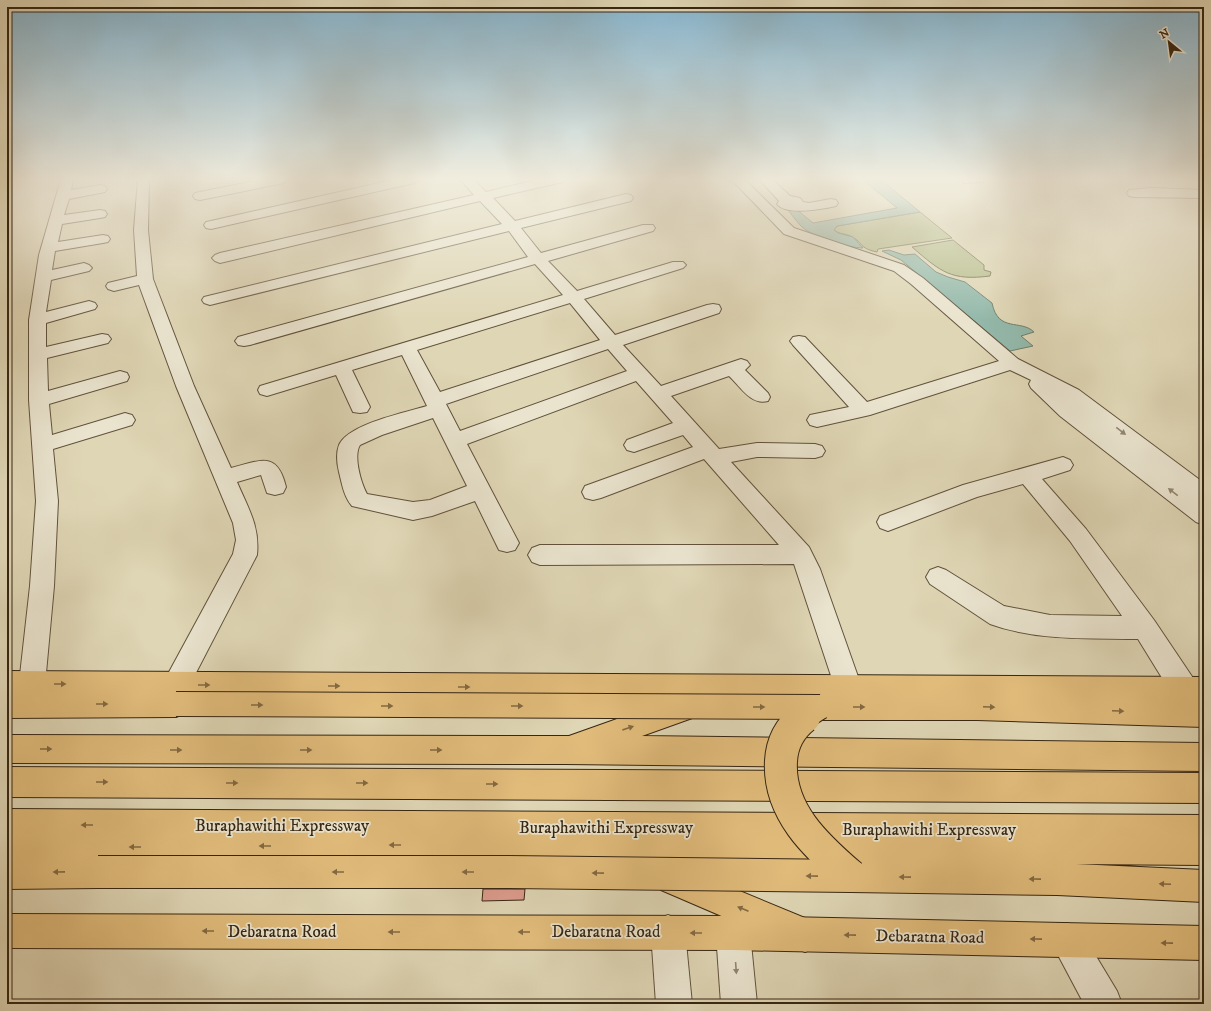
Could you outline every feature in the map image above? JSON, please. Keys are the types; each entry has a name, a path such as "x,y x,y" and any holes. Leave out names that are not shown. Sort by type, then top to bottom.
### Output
{"main road":[{"path":"20,684 1195,690"},
{"path":"565,750 742,688"},
{"path":"7,705 977,707 1204,714"},
{"path":"820,707 804,715 789,731 784,742 780,762 780,777 784,797 801,827 824,854 851,876"},
{"path":"7,749 565,750 1204,757"},
{"path":"7,782 1204,788"},
{"name":"Buraphawithi Expressway","path":"7,824 1204,832"},
{"path":"588,844 805,934"},
{"path":"7,848 588,844 1204,848"},
{"path":"7,873 509,872 1057,879 1204,886"},
{"name":"Debaratna Road","path":"7,931 668,932 1204,944"}],"street":[{"path":"20,684 42,586 47,501 39,400 37,320 49,248 55,226"},
{"path":"141,226 145,279 185,386 244,523 247,540 244,555 175,685"},
{"path":"220,258 355,226"},
{"path":"210,300 511,226"},
{"path":"512,226 538,259 573,296 612,343 801,554 808,569 848,688"},
{"path":"784,226 789,231 899,268 917,281 1020,367 1162,473 1204,495"},
{"path":"244,341 648,228"},
{"path":"49,248 103,239"},
{"path":"267,390 678,265"},
{"path":"44,277 84,268"},
{"path":"114,286 145,279"},
{"path":"37,320 89,306"},
{"path":"481,490 432,508 413,511 360,500 356,496 348,453 349,444 352,440 437,405 713,309"},
{"path":"38,356 102,339"},
{"path":"799,341 863,410"},
{"path":"407,347 507,542"},
{"path":"658,394 737,366 761,397"},
{"path":"341,367 360,408"},
{"path":"1020,367 1049,395 1070,403 1091,407 1162,473 1204,516"},
{"path":"817,420 863,410 1020,367"},
{"path":"456,440 640,373"},
{"path":"39,400 120,377"},
{"path":"42,445 125,420"},
{"path":"634,445 686,426"},
{"path":"593,492 757,450 815,451"},
{"path":"888,522 970,491 1063,465"},
{"path":"225,478 264,466 268,468 275,487"},
{"path":"1027,475 1078,535 1146,628 1195,690"},
{"path":"540,555 801,554"},
{"path":"938,576 999,616 1050,626 1146,628"},
{"path":"668,932 674,1004"},
{"path":"733,933 739,1004"},
{"path":"1068,940 1104,1004"}],"green space":[{"path":"837,226 937,226 952,238 878,249 877,252 867,249 856,239 838,233 834,230"},
{"path":"953,240 984,265 984,270 991,272 990,276 965,277 947,273 931,263 912,247"}],"shaded area":[{"path":"837,226 834,230 838,233 853,237 863,248 840,244 822,238 802,227"},
{"path":"889,250 904,255 915,254 936,272 965,282 992,303 995,312 1004,322 1029,328 1034,332 1021,336 1033,346 1010,351 901,260 882,251"}],"building":[{"path":"483,889 525,889 524,900 482,901"}]}
